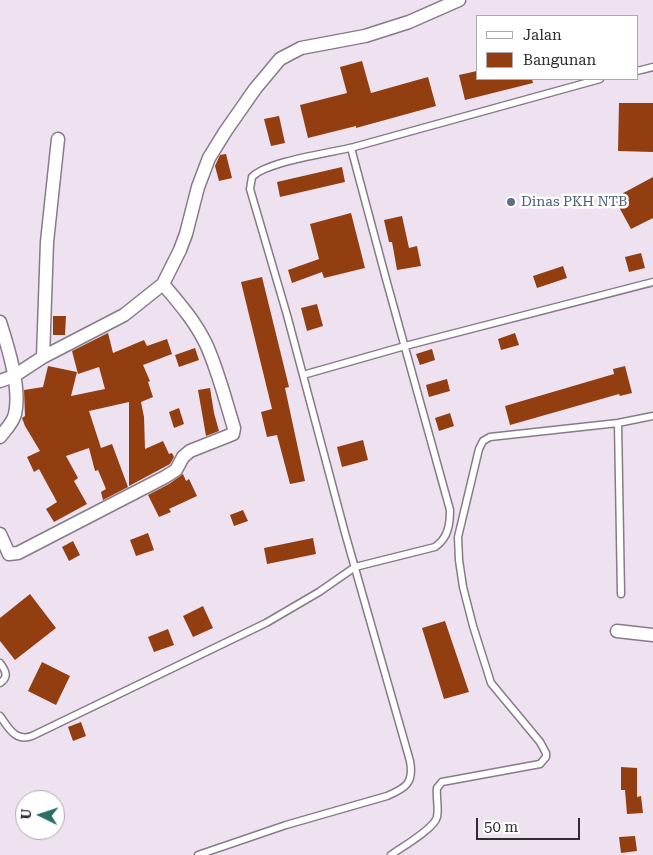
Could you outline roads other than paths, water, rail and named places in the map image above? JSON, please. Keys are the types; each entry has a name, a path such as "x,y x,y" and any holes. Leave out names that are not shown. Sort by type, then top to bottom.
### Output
{"street":[{"path":"0,382 14,376 43,357 124,315 163,284 186,234 198,187 208,158 255,89 280,59 301,48 365,36 409,22 459,0"},
{"path":"43,357 47,242 58,139"},
{"path":"0,534 9,554 18,553 166,477 176,470 182,457 190,451 233,434 234,428 216,368 205,342 188,314 163,284"},
{"path":"0,322 14,376 15,414 11,423 0,437"},
{"path":"617,631 653,635"}],"lane":[{"path":"638,71 653,67"},
{"path":"198,855 286,825 387,796 402,789 409,781 411,770 250,189 251,180 256,173 263,169 319,154 351,148 596,80"},
{"path":"1,718 17,737 32,736 266,624 319,592 355,567 435,547 444,539 449,526 450,510 351,148"},
{"path":"303,375 405,346 653,282"},
{"path":"391,855 436,820 438,810 437,788 442,782 448,779 540,764 546,757 540,742 491,683 463,587 458,537 481,444 486,438 490,437 618,423 653,416"},
{"path":"618,423 621,594"},
{"path":"0,663 6,670 4,680 0,683"}],"place":[{"name":"Dinas PKH NTB","path":"511,202"}]}
